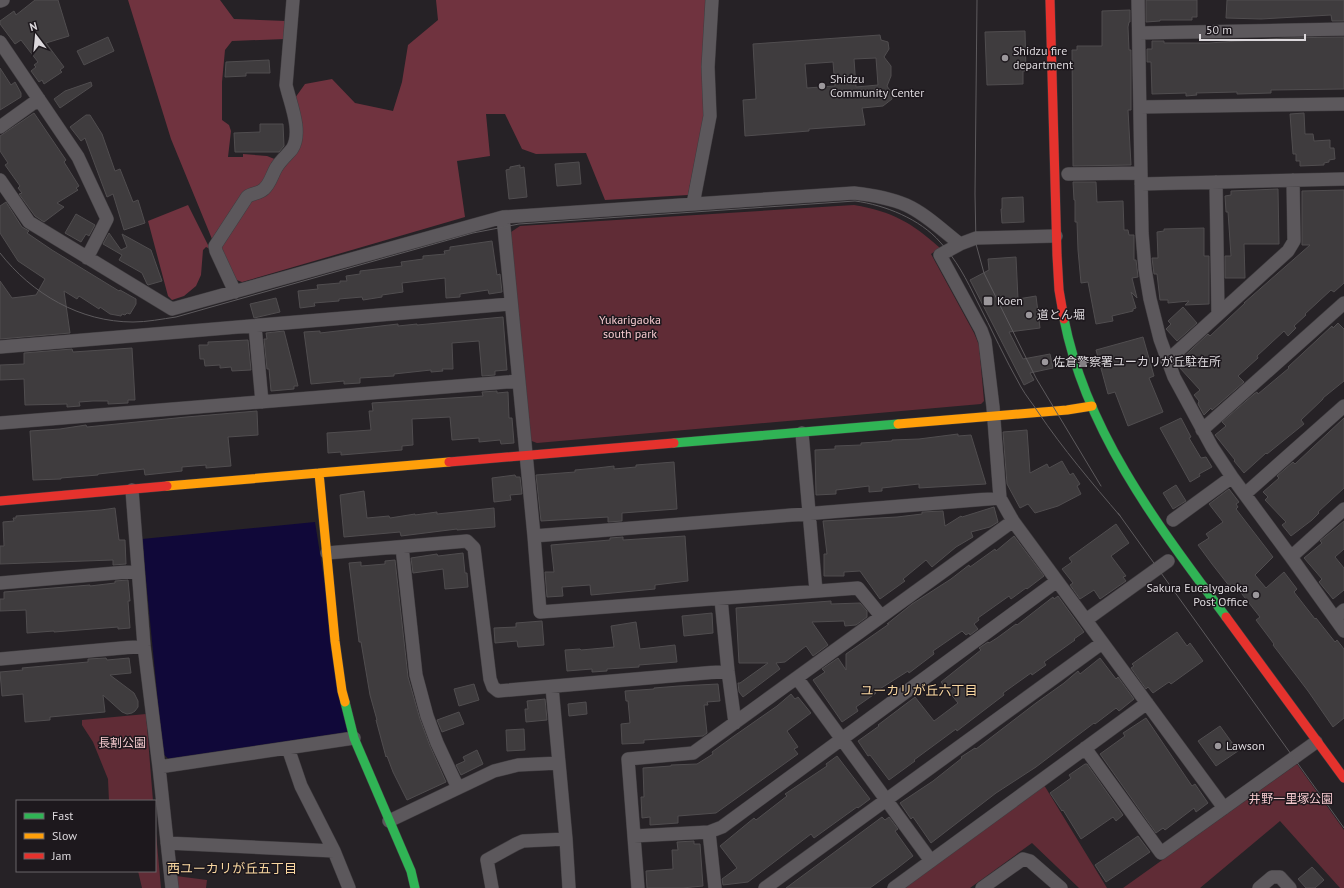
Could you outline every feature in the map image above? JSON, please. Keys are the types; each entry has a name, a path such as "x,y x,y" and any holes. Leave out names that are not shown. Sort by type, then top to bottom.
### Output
{"street":[{"path":"234,292 215,246 247,197 260,192 268,184 276,167 293,148 296,139 296,121 286,85 293,0"},
{"path":"693,204 710,116 708,67 712,0"},
{"path":"1050,0 1058,289 1065,325 1078,370 1092,406 1116,455 1162,529 1316,742 1344,778"},
{"path":"1138,0 1142,232 1145,269 1150,299 1167,361 1174,377 1212,447 1232,477 1291,557 1339,614 1344,631"},
{"path":"1139,33 1344,29"},
{"path":"0,42 78,157 107,219 88,258"},
{"path":"0,127 39,99"},
{"path":"1140,107 1344,104"},
{"path":"1068,174 1216,182 1344,179"},
{"path":"0,180 29,222 172,309 503,217 854,193 873,195 907,206 927,218 960,244"},
{"path":"1167,361 1288,251 1294,241 1293,180"},
{"path":"1216,182 1218,314"},
{"path":"503,217 540,612 858,588 881,616"},
{"path":"1056,236 976,238 960,244 940,255 982,330 985,341 994,416 1000,498 1013,521 1224,808"},
{"path":"1202,430 1344,303"},
{"path":"0,347 511,304"},
{"path":"255,326 262,402"},
{"path":"0,423 518,381"},
{"path":"0,501 1067,410 1092,406"},
{"path":"1245,494 1344,406"},
{"path":"802,433 816,591"},
{"path":"319,473 335,641 342,691 354,738 411,871 415,888"},
{"path":"1173,520 1232,477"},
{"path":"132,490 144,646 172,888"},
{"path":"534,536 1000,498"},
{"path":"1291,557 1344,509"},
{"path":"638,888 628,759 693,753 1013,521"},
{"path":"326,553 467,541 472,544 474,548 490,679 493,686 498,691 728,671"},
{"path":"402,547 416,675 427,716 437,743 458,788"},
{"path":"1086,620 1168,561"},
{"path":"0,583 138,571"},
{"path":"634,836 709,832 722,827 1057,581"},
{"path":"721,599 734,722"},
{"path":"765,888 1102,643"},
{"path":"0,659 144,646"},
{"path":"797,678 931,861"},
{"path":"552,687 560,762 569,888"},
{"path":"894,888 1147,703"},
{"path":"159,767 354,738"},
{"path":"1085,748 1161,853 1316,742"},
{"path":"288,748 301,786 334,851 349,888"},
{"path":"389,821 494,771 518,765 560,762"},
{"path":"709,832 714,888"},
{"path":"492,888 486,860 523,841 566,839"},
{"path":"166,843 334,851"},
{"path":"982,888 1023,860 1030,861 1061,888"},
{"path":"1259,888 1272,877 1280,877 1290,888"}],"green space":[{"name":"Yukarigaoka south park","path":"854,205 880,211 901,219 920,231 940,248 931,254 979,345 984,401 981,404 537,443 529,440 511,232 520,226"},
{"name":"長割公園","path":"146,714 153,800 109,800 108,779 93,742 82,725 82,720"},
{"name":"井野一里塚公園","path":"1297,764 1344,830 1344,888 1340,888 1280,821 1200,888 1123,888"},
{"path":"1044,785 1107,888 1079,888 1032,843 970,888 902,888"},
{"path":"156,833 161,888 142,888 138,872 156,872"},
{"path":"176,876 207,880 206,888 178,888"}],"shaded area":[{"path":"128,0 220,0 234,19 286,21 285,39 232,41 225,50 222,82 222,120 229,125 231,131 228,157 243,157 243,154 267,156 277,160 266,181 212,239 171,139"},
{"path":"436,0 708,0 704,115 688,195 605,200 586,153 536,154 522,149 505,114 486,114 490,156 457,161 465,217 242,282 234,279 220,244 249,200 278,171 296,149 295,98 305,84 332,79 355,103 393,111 402,82 408,45 438,20"},
{"path":"188,205 210,249 206,247 203,250 201,275 196,286 184,296 172,300 168,296 148,221"},
{"path":"315,522 348,732 171,761 163,754 142,539"}],"building":[{"path":"35,0 58,0 69,36 46,43 64,67 60,70 62,72 44,84 42,80 39,82 31,71 36,67 34,65 38,62 21,40 15,44 0,24 0,21 14,11 16,15"},
{"path":"1146,0 1197,0 1197,17 1192,17 1192,20 1160,20 1146,22"},
{"path":"1227,0 1344,0 1344,21 1332,21 1331,15 1261,19 1226,18"},
{"path":"1130,10 1130,22 1128,27 1129,50 1131,50 1131,110 1128,110 1131,165 1073,166 1072,50 1077,50 1077,46 1102,46 1102,11"},
{"path":"1025,31 1026,71 1023,71 1023,84 987,85 985,32"},
{"path":"880,35 881,40 888,42 889,49 884,57 891,66 891,76 887,86 891,92 892,99 883,106 862,108 865,125 745,136 743,100 756,99 753,44","holes":["876,58 878,85 856,87 854,59","833,62 835,86 807,88 805,64"]},
{"path":"108,37 114,51 84,65 77,51"},
{"path":"1344,37 1344,89 1271,90 1271,93 1237,94 1237,92 1196,93 1197,95 1186,96 1186,93 1152,94 1151,62 1147,62 1147,49 1152,49 1152,41 1164,41 1164,43 1209,43 1284,38"},
{"path":"269,60 270,73 246,73 246,76 225,77 226,62"},
{"path":"0,68 11,85 15,82 21,93 21,97 0,110"},
{"path":"91,82 92,86 60,108 54,99 65,91"},
{"path":"34,113 66,160 64,162 79,186 76,188 78,190 57,203 64,207 44,222 35,216 19,194 22,193 18,188 20,186 5,165 8,163 0,151 0,136"},
{"path":"1304,113 1305,134 1313,134 1314,141 1330,140 1330,148 1334,148 1335,159 1329,160 1329,162 1324,163 1324,165 1300,166 1300,161 1296,161 1296,154 1293,154 1290,114"},
{"path":"86,115 90,115 102,134 115,171 120,169 133,202 138,200 145,223 124,230 113,194 107,197 85,138 81,141 70,127"},
{"path":"260,124 283,124 284,146 279,152 235,152 234,133 260,132"},
{"path":"579,162 581,184 557,186 555,164"},
{"path":"520,165 520,168 524,167 527,197 509,199 506,170 510,169 510,167"},
{"path":"1073,182 1096,182 1097,202 1123,201 1124,230 1128,230 1129,235 1134,235 1134,260 1136,260 1138,277 1132,278 1137,298 1131,292 1136,308 1133,309 1133,311 1112,316 1113,321 1096,324 1088,282 1081,283"},
{"path":"1278,189 1279,244 1244,244 1245,278 1225,278 1225,256 1231,256 1228,212 1226,212 1225,196 1231,195 1231,191"},
{"path":"1344,190 1344,283 1334,292 1331,290 1305,314 1306,315 1294,326 1296,328 1288,336 1284,331 1257,356 1258,358 1238,376 1244,382 1212,410 1211,408 1204,415 1198,404 1199,401 1194,395 1200,390 1177,363 1208,334 1210,336 1244,303 1310,245 1302,245 1302,191"},
{"path":"1023,197 1024,222 1002,223 1002,198"},
{"path":"6,202 22,227 29,231 27,233 119,291 120,290 136,299 136,304 130,314 122,314 121,316 110,314 79,296 77,299 64,291 70,333 0,339 0,281 12,298 36,295 45,279 18,261 0,233 0,206"},
{"path":"76,214 95,225 89,236 86,234 81,242 65,233"},
{"path":"1204,228 1204,256 1209,256 1209,304 1185,305 1189,301 1168,303 1168,300 1160,300 1157,274 1154,274 1152,258 1158,258 1157,232 1164,231 1164,229"},
{"path":"109,233 121,250 127,247 122,234 151,250 162,281 148,285 142,273 119,260 122,255 103,244"},
{"path":"492,241 497,275 500,274 502,292 489,294 488,290 460,294 460,297 446,298 445,278 402,283 403,292 382,295 382,297 363,300 362,297 339,299 339,301 314,303 315,306 300,308 298,291 318,289 317,285 347,281 346,276 360,274 360,271 402,266 401,262 423,259 423,256 445,254 444,251 450,250 450,247"},
{"path":"1016,257 1018,299 1036,296 1040,328 1009,332 1023,359 1050,354 1053,368 1030,373 1034,380 1024,385 970,280 989,270 988,259"},
{"path":"276,298 280,312 254,318 250,304"},
{"path":"1183,307 1197,323 1177,341 1166,329 1171,324 1168,321"},
{"path":"503,317 507,370 495,371 495,375 482,376 479,341 452,343 453,369 394,374 394,376 360,378 360,383 344,384 344,381 311,384 304,332 320,331 320,333 398,324 398,326 417,325"},
{"path":"1338,323 1344,329 1344,381 1323,398 1301,420 1304,424 1267,454 1266,453 1244,473 1215,435 1226,426 1222,422 1254,394 1257,392 1258,394 1289,368 1288,367 1332,326 1333,328"},
{"path":"284,331 298,386 294,386 294,389 271,391 264,339 267,339 266,333"},
{"path":"1143,337 1154,376 1149,378 1163,412 1128,426 1115,392 1108,394 1096,350"},
{"path":"248,340 251,370 232,371 231,367 220,368 220,365 205,366 204,359 200,359 199,345 208,345 208,342"},
{"path":"132,348 135,400 128,400 128,403 108,404 108,401 93,401 79,402 80,406 67,407 67,404 25,405 24,379 0,380 0,365 24,364 24,353 72,349 73,352"},
{"path":"497,391 497,393 508,392 509,418 512,418 514,443 501,444 500,440 479,442 479,438 452,440 450,417 412,419 413,445 402,446 402,450 341,455 341,452 328,453 327,433 371,430 369,411 373,411 372,403 483,396 482,392"},
{"path":"257,411 258,435 228,437 231,466 206,468 206,465 182,467 182,471 145,475 144,469 61,479 33,480 30,431"},
{"path":"1181,418 1191,437 1189,438 1201,458 1206,457 1212,467 1199,474 1200,476 1190,482 1160,428"},
{"path":"1344,418 1344,488 1318,512 1319,513 1312,520 1291,536 1282,525 1286,522 1265,500 1268,497 1263,492 1279,478 1277,476 1293,462 1295,464"},
{"path":"1027,430 1030,473 1047,464 1049,468 1062,461 1070,475 1073,473 1080,484 1077,486 1081,494 1058,506 1035,513 1028,504 1020,508 1007,484 1003,432"},
{"path":"958,434 958,436 971,435 986,484 919,488 919,484 882,488 882,491 869,492 869,486 836,490 836,494 816,495 815,450 835,449 835,446 861,445 861,443 919,439"},
{"path":"674,462 677,509 622,513 622,521 608,522 608,517 541,521 536,475 575,472 575,470 614,466 614,469 636,467 636,465"},
{"path":"515,475 516,477 520,477 522,494 510,495 511,500 494,502 492,478"},
{"path":"1176,485 1186,501 1173,509 1163,493"},
{"path":"1229,489 1239,502 1236,504 1238,507 1236,509 1273,557 1255,575 1266,588 1284,572 1297,589 1294,592 1315,619 1316,618 1335,642 1337,640 1344,649 1344,718 1333,727 1256,620 1260,617 1234,584 1230,587 1198,545 1209,538 1206,534 1223,522 1209,504"},
{"path":"364,491 367,518 389,516 390,518 415,514 437,512 437,514 494,508 495,527 457,529 401,536 400,532 344,537 340,495"},
{"path":"994,507 998,522 990,527 971,532 973,537 956,547 932,567 926,560 903,579 905,581 880,599 860,571 844,572 844,576 824,576 824,554 827,554 823,521 897,517 922,514 922,512 943,511 945,526 961,516 962,517"},
{"path":"115,508 119,540 125,540 126,564 113,565 113,560 0,564 0,546 4,546 3,522 14,521 13,518 16,518 16,516"},
{"path":"1344,521 1344,549 1335,557 1344,568 1344,590 1333,599 1319,582 1322,579 1304,558 1322,543 1320,541"},
{"path":"1116,524 1129,543 1111,556 1126,576 1123,577 1126,581 1100,599 1094,590 1080,599 1070,585 1073,583 1062,569 1072,562 1069,558"},
{"path":"685,536 688,581 655,585 655,589 591,595 590,585 562,587 563,596 547,597 545,572 554,572 551,545 610,540 610,538 623,537 623,540"},
{"path":"1014,536 1044,576 1011,599 1009,596 978,618 979,620 974,624 978,629 970,635 969,633 966,635 962,631 933,651 934,654 909,673 908,671 875,692 876,693 856,707 858,711 842,722 813,680 825,672 822,669 838,658 846,670 846,654 889,624 887,624 912,604 951,579 969,565 970,567 995,549 996,551"},
{"path":"463,553 468,587 445,589 443,569 413,573 411,558 437,554 438,556"},
{"path":"395,560 408,677 420,719 446,782 407,800 387,756 386,757 376,720 361,642 359,642 349,563 361,562 361,566 385,564 385,561"},
{"path":"128,580 130,628 118,629 118,627 27,633 26,610 0,611 0,599 4,599 4,592 90,586"},
{"path":"1058,596 1084,632 1044,662 1046,665 1032,675 1031,673 1003,693 1004,695 957,731 956,729 889,780 870,755 868,756 858,741 915,697 934,721 958,703 941,682 981,650 979,648 997,638 1016,624 1017,625 1053,597 1054,599"},
{"path":"831,601 831,604 860,603 867,611 867,617 856,625 845,626 844,621 812,622 828,645 813,656 806,646 785,662 776,663 780,669 743,697 739,692 738,683 768,663 739,663 736,608"},
{"path":"712,613 713,633 684,636 682,616"},
{"path":"542,621 544,645 518,647 517,641 495,643 494,628 516,627 516,623"},
{"path":"636,622 640,649 675,645 677,662 607,669 607,671 592,672 592,669 567,671 565,650 614,647 611,626"},
{"path":"1177,632 1187,646 1190,643 1203,661 1171,684 1169,682 1153,693 1148,687 1146,689 1131,668 1134,666 1132,664"},
{"path":"106,658 107,660 129,658 131,673 110,675 134,693 138,701 138,707 132,713 127,714 122,712 103,695 105,712 50,717 50,720 25,722 23,694 2,696 0,672 23,670 22,668 88,662 88,659"},
{"path":"1100,658 1116,679 1118,677 1134,699 1119,711 1116,708 1095,724 1094,723 1036,767 996,793 931,843 913,817 911,819 900,803 933,781 962,758 961,757 975,748 976,749 1078,671 1080,674"},
{"path":"474,684 479,700 459,706 454,689"},
{"path":"718,684 720,701 707,702 708,705 704,705 707,733 703,736 644,740 644,743 622,744 621,724 630,723 628,701 626,701 625,691"},
{"path":"791,694 795,699 798,697 811,713 787,731 798,747 794,749 798,754 716,813 678,816 678,823 650,825 650,817 642,818 641,797 644,797 643,768 697,764 713,754 712,752 777,706"},
{"path":"545,699 547,720 526,722 525,709 528,709 527,701"},
{"path":"586,702 587,714 569,716 568,704"},
{"path":"459,712 464,724 442,732 437,720"},
{"path":"1146,718 1192,786 1195,784 1208,803 1196,812 1194,808 1165,830 1163,828 1156,833 1100,754 1125,736 1123,733"},
{"name":"Lawson","path":"1220,726 1238,751 1216,766 1198,741"},
{"path":"524,729 525,750 507,751 506,730"},
{"path":"477,750 483,764 461,775 456,765 465,761 463,757"},
{"path":"837,756 870,799 814,838 811,834 748,882 723,885 722,879 737,868 720,846 754,818 756,820 787,796 785,794 827,766 826,764"},
{"path":"1087,764 1123,815 1116,821 1113,817 1081,839 1063,810 1062,811 1050,793 1071,778 1069,775"},
{"path":"882,817 885,820 889,817 898,829 895,831 913,856 895,870 870,888 786,888"},
{"path":"1138,836 1150,852 1106,882 1095,865"},
{"path":"694,841 694,844 700,844 703,886 682,888 647,888 646,871 673,869 672,850 678,850 677,842"},
{"path":"1312,867 1324,880 1315,888 1306,888 1298,879"}],"tram line":[{"path":"977,0 975,194 976,244 984,273 1036,378 1101,486"},
{"path":"0,253 27,281 42,293 59,303 94,317 113,321 138,322 176,317 473,233 519,224 855,201 866,203 901,214 912,220 932,234 946,249 965,278 1009,366 1025,394 1068,453 1121,517"},
{"path":"1118,513 1344,828"}],"traffic: fast":[{"path":"1064,319 1075,361 1089,401 1107,439 1128,477 1151,513 1226,617"},
{"path":"674,443 898,424"},
{"path":"345,702 354,738 411,871 415,888"}],"traffic: slow":[{"path":"898,424 1067,410 1092,406"},
{"path":"167,486 449,462"},
{"path":"319,473 335,641 345,702"}],"traffic: jam":[{"path":"1050,0 1057,255 1059,290 1064,319"},
{"path":"449,462 674,443"},
{"path":"0,501 167,486"},
{"path":"1226,617 1344,778"}],"place":[{"name":"Shidzu fire department","path":"1005,58"},
{"name":"Shidzu Community Center","path":"822,86"},
{"name":"Koen","path":"988,301"},
{"name":"道とん堀","path":"1029,315"},
{"name":"佐倉警察署ユーカリが丘駐在所","path":"1045,362"},
{"name":"Sakura Eucalygaoka Post Office","path":"1256,595"},
{"name":"Lawson","path":"1218,746"}],"district":[{"name":"ユーカリが丘六丁目","path":"919,690"},
{"name":"西ユーカリが丘五丁目","path":"232,868"}]}
